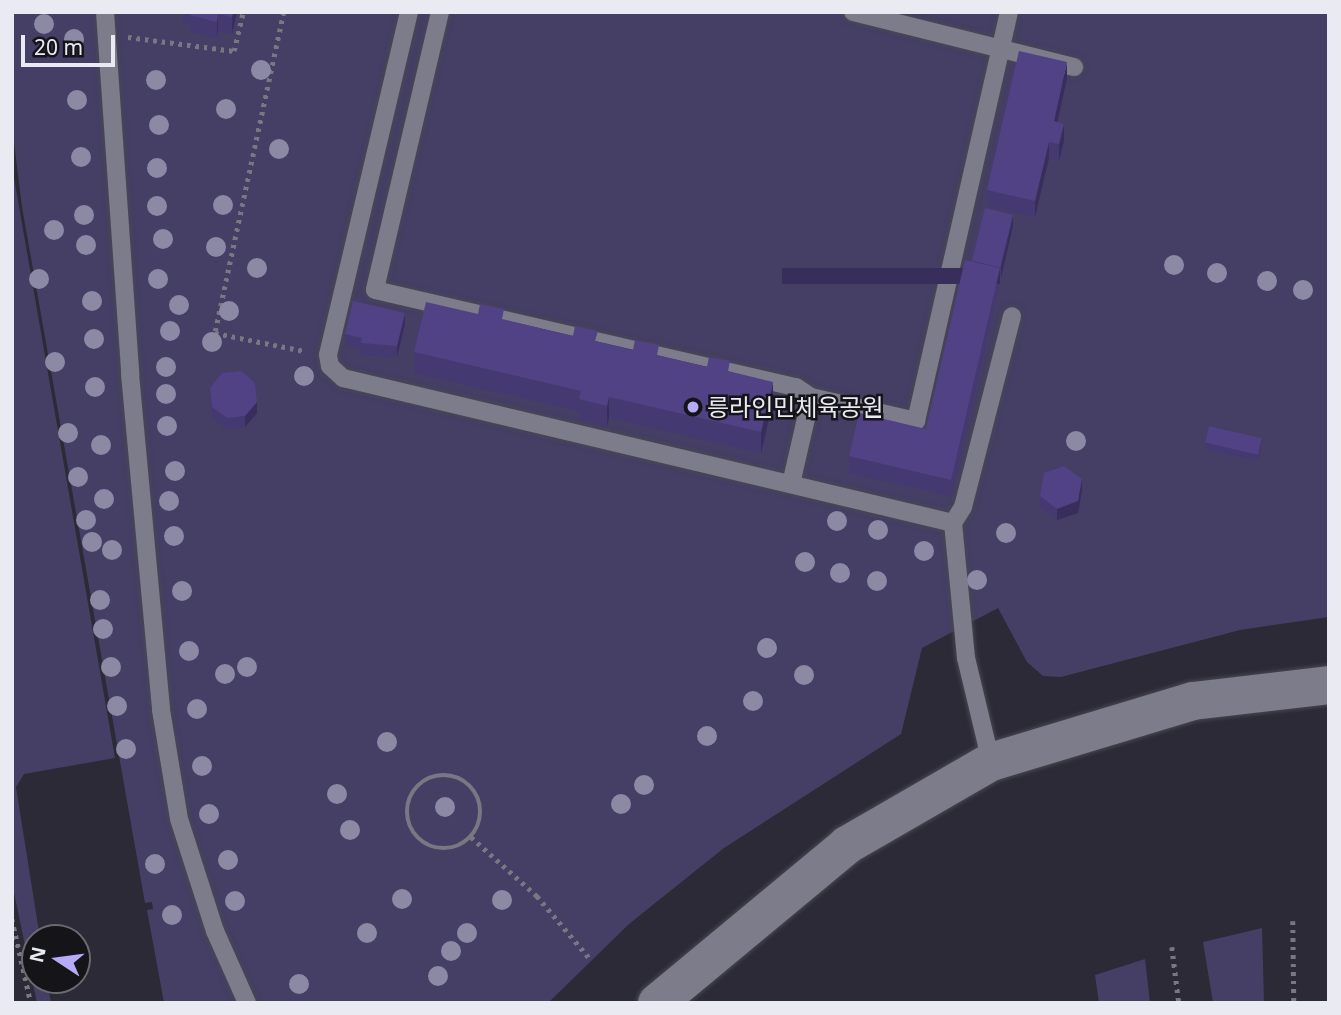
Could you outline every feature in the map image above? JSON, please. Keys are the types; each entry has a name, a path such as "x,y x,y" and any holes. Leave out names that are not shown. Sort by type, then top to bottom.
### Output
{"street":[{"path":"657,1003 847,845 992,762 1193,701 1327,687"}],"lane":[{"path":"105,12 130,374 161,710 179,820 215,931 247,1003"},
{"path":"409,12 328,355 330,366 343,377 953,523"},
{"path":"440,12 375,290 796,387 811,397 916,421 1009,12"},
{"path":"853,12 1001,46 1014,54 1074,68"},
{"path":"992,762 966,658 953,523 963,508 1012,316"},
{"path":"791,484 811,397"}],"path":[{"path":"106,37 153,38 234,51 243,12"},
{"path":"284,12 215,333 328,355"},
{"path":"439,775 451,776 473,789 481,813 471,837 449,849 436,848 415,835 407,811 416,787 439,775"},
{"path":"471,837 537,896 591,960"},
{"path":"12,919 31,1003"},
{"path":"1293,921 1294,1003"},
{"path":"1172,947 1179,1003"}],"shaded area":[{"name":"릉라인민체육공원","path":"12,12 1329,12 1329,617 1240,630 1061,677 1043,676 1027,662 998,608 922,648 901,734 724,848 629,924 548,1003 164,1003 147,910 153,909 152,902 145,903 22,207 12,126"},
{"path":"12,166 115,758 24,774 16,787 38,924 21,924 21,926 12,883"},
{"path":"1262,928 1264,1003 1213,1003 1203,942"},
{"path":"1145,959 1150,1003 1099,1003 1095,975"},
{"path":"35,994 49,994 51,1003 37,1003"}],"building":[{"path":"191,12 233,12 232,17 218,14 217,22 190,15"},
{"path":"1019,51 1067,62 1054,121 1064,124 1059,144 1049,142 1035,201 987,190"},
{"path":"985,208 1013,215 1000,267 972,260"},
{"path":"965,260 1000,268 951,480 849,456 859,413 926,429"},
{"path":"353,301 405,313 397,346 361,343 362,338 345,334"},
{"path":"426,302 478,314 480,304 504,309 502,319 573,336 575,326 598,331 595,341 633,350 635,340 659,345 657,355 707,367 709,357 730,361 728,371 773,382 761,432 609,397 607,406 579,399 581,391 414,352"},
{"path":"241,371 255,383 257,402 245,416 227,418 212,407 210,388 222,373"},
{"path":"1209,426 1262,438 1258,455 1205,443"},
{"path":"1064,466 1082,479 1078,501 1057,509 1040,496 1044,473"}],"place":[{"name":"릉라인민체육공원","path":"693,407"}]}
